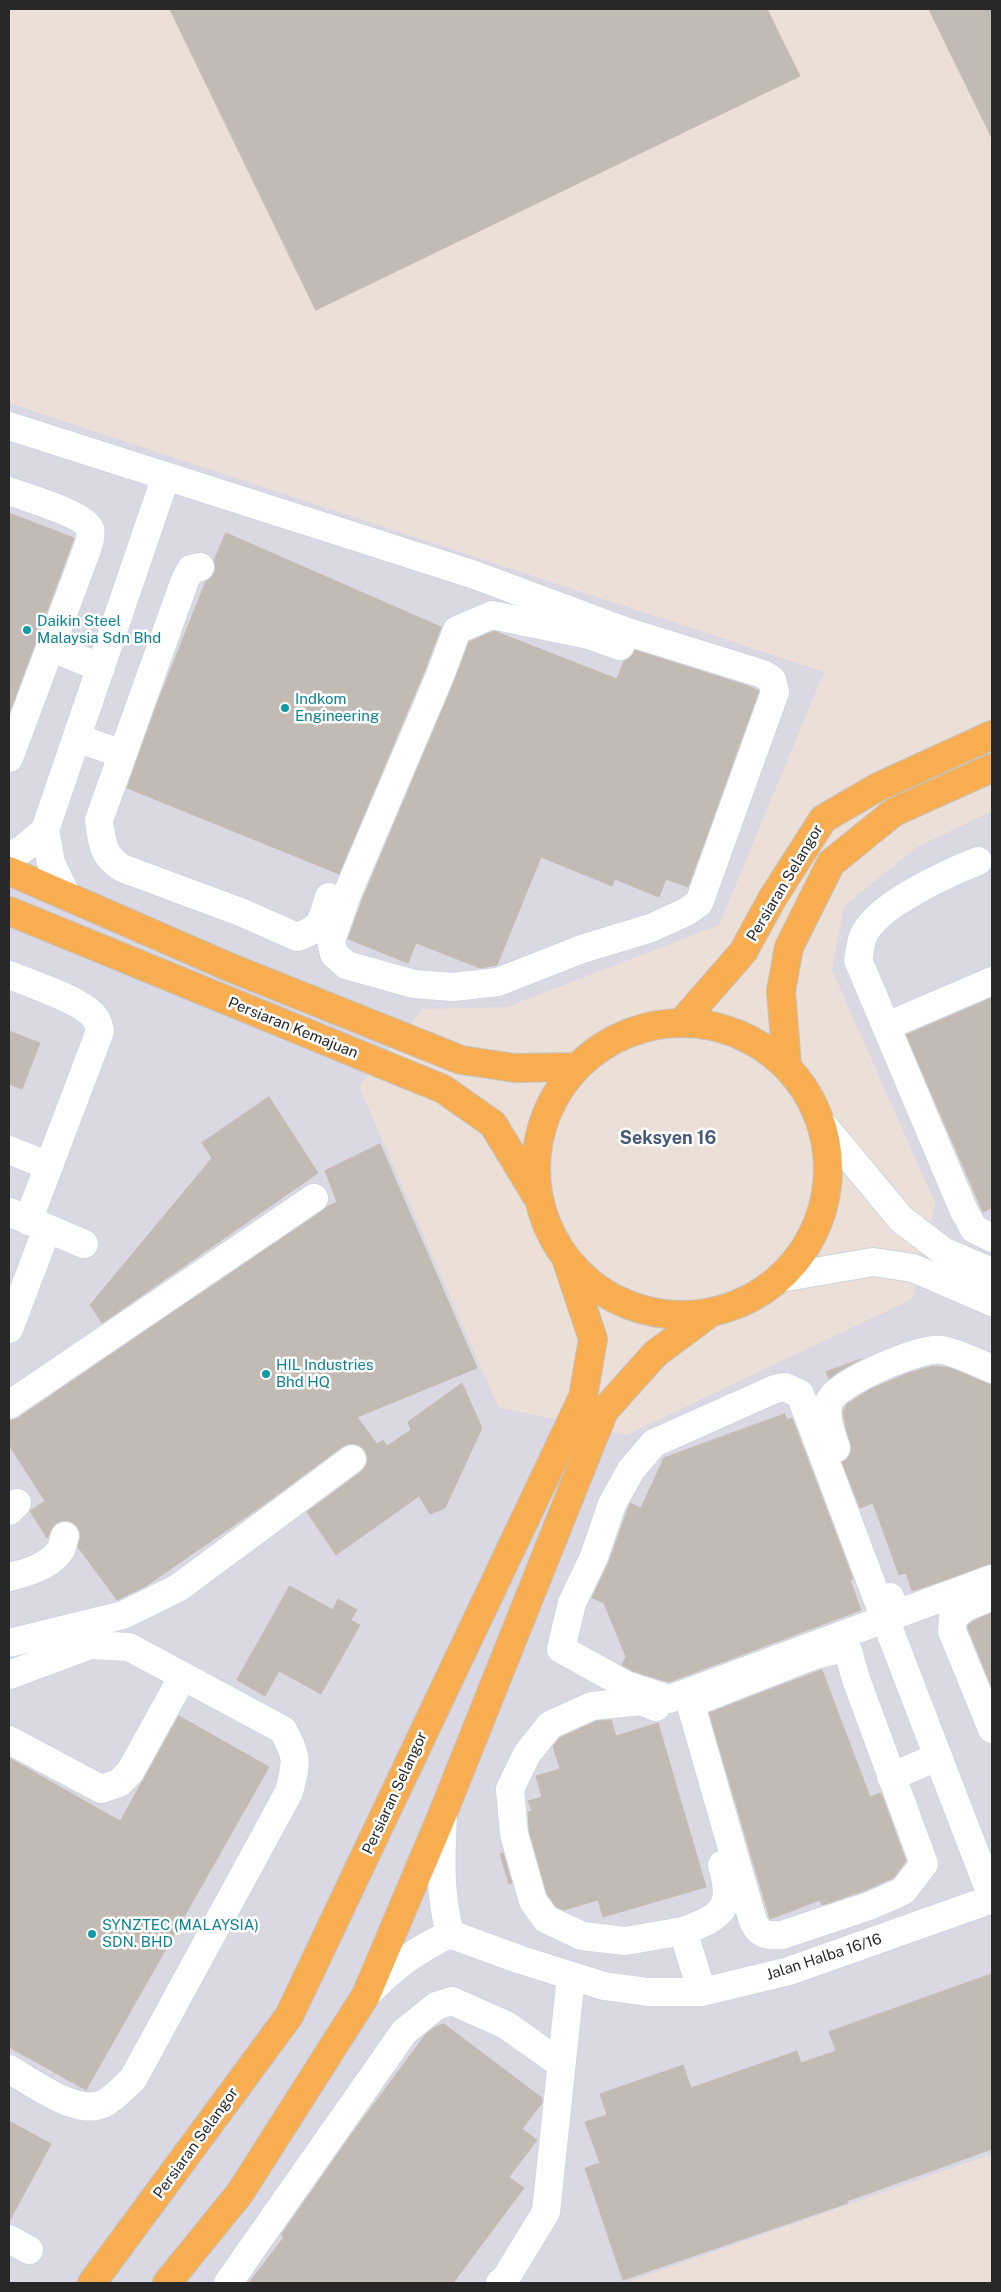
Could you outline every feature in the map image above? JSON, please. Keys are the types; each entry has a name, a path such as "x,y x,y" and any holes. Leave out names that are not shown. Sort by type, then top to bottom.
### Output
{"main road":[{"name":"Persiaran Selangor","path":"682,1022 743,952 772,899 823,819 878,787 992,735"},
{"name":"Persiaran Selangor","path":"787,1065 781,991 789,947 831,863 894,812 992,768"},
{"path":"9,870 229,966 461,1060 515,1068 576,1067"},
{"name":"Persiaran Kemajuan","path":"9,911 443,1089 493,1124 537,1196"},
{"path":"682,1022 721,1027 756,1042 787,1065 809,1093 823,1125 830,1166 824,1208 807,1246 780,1278 747,1300 710,1313 670,1315 631,1306 596,1288 567,1261 548,1230 537,1196 536,1150 550,1105 576,1067 607,1043 643,1027 682,1022"},
{"name":"Persiaran Selangor","path":"92,2283 289,2016 583,1397 592,1339 567,1261"},
{"path":"167,2283 240,2193 366,1995 443,1813 604,1411 655,1354 710,1313"}],"street":[{"path":"9,426 472,574 625,632 762,674 772,680 775,692 699,903 686,912 650,928 582,949 498,982 453,987 414,984 346,965 334,954 331,940 348,892 439,678 457,630 492,614 589,635 620,646 625,632"},
{"path":"9,857 23,850 45,830 166,476"},
{"path":"9,491 73,514 88,526 90,531 86,552 9,758"},
{"path":"200,567 191,569 185,580 99,820 103,847 111,861 117,864 243,913 297,937 313,931 320,923 333,886"},
{"path":"51,647 101,668"},
{"path":"77,738 122,754"},
{"path":"45,830 51,863 67,896"},
{"path":"978,861 933,880 878,916 863,936 858,960 964,1211 974,1229 992,1238"},
{"path":"9,975 71,1001 91,1013 100,1030 28,1221 9,1330"},
{"path":"887,1026 992,982"},
{"path":"823,1125 901,1219 943,1251 992,1272"},
{"path":"9,1150 49,1166"},
{"path":"9,1405 314,1198"},
{"path":"28,1221 84,1244"},
{"path":"780,1278 873,1262 913,1268 992,1302"},
{"path":"992,1369 941,1349 910,1356 857,1377 830,1398 827,1410 830,1429 937,1756 992,1898"},
{"path":"891,1616 800,1394 786,1387 742,1403 654,1443 631,1470 612,1504 594,1557 572,1603 561,1649 626,1686 668,1699 891,1616 992,1578"},
{"path":"9,1643 123,1615 178,1588 352,1459"},
{"path":"9,1577 26,1574 44,1564 60,1551 65,1536"},
{"path":"992,1596 966,1607 953,1617 952,1631 992,1729"},
{"path":"9,1675 90,1645 129,1648 283,1730 292,1748 296,1764 289,1792 133,2079 102,2104 88,2106 71,2104 9,2069"},
{"path":"844,1648 848,1651 892,1777 921,1852 924,1864 917,1876 904,1891 869,1906 782,1934 767,1936 757,1931 753,1921 692,1709 697,1701 812,1656 844,1648"},
{"path":"9,1740 101,1789 118,1783 130,1772 183,1676"},
{"path":"641,1701 676,1716 727,1884 727,1902 711,1920 683,1931 625,1941 582,1936 546,1919 533,1900 514,1834 510,1789 527,1754 550,1725 592,1706 641,1701"},
{"path":"892,1777 937,1756"},
{"path":"366,1995 397,1964 424,1946 450,1934 443,1906 441,1872 443,1813"},
{"name":"Jalan Halba 16/16","path":"450,1934 604,1986 648,1992 702,1992 789,1971 992,1898"},
{"path":"683,1931 702,1992"},
{"path":"500,2283 504,2281 546,2212 571,1976"},
{"path":"228,2283 404,2032 436,2006 452,2001 506,2025 562,2064"}],"shaded area":[{"path":"9,403 824,672 719,925 507,1007 423,1009 359,1086 498,1407 626,1435 912,1299 935,1203 832,970 844,906 917,847 992,811 992,2154 625,2283 9,2283"}],"building":[{"path":"170,9 767,9 800,76 316,310"},
{"path":"929,9 992,9 992,138"},
{"name":"Daikin Steel Malaysia Sdn Bhd","path":"9,513 74,538 9,714"},
{"name":"Indkom Engineering","path":"226,533 441,627 339,874 127,788 155,709 206,581 215,572 214,561"},
{"path":"494,631 617,679 624,661 631,657 635,650 759,691 688,887 666,879 659,897 615,879 612,886 541,857 497,965 480,968 416,943 408,963 348,939 363,898 469,642"},
{"path":"992,998 992,1208 983,1212 906,1035"},
{"path":"9,1031 40,1043 22,1089 9,1084"},
{"path":"269,1097 318,1173 102,1323 90,1305 212,1158 202,1143"},
{"name":"HIL Industries Bhd HQ","path":"380,1144 477,1368 357,1417 377,1444 383,1440 387,1446 411,1430 408,1422 462,1383 482,1428 445,1508 430,1514 419,1496 336,1555 307,1512 361,1472 366,1466 368,1458 364,1449 358,1445 350,1444 343,1446 266,1503 146,1586 117,1600 78,1547 80,1534 77,1526 70,1521 62,1521 55,1524 47,1538 30,1511 45,1501 9,1445 9,1420 18,1418 326,1207 337,1202 325,1171"},
{"path":"861,1359 841,1370 829,1379 826,1372"},
{"path":"934,1366 950,1368 992,1384 992,1564 912,1591 906,1573 899,1575 873,1503 860,1508 842,1462 848,1458 851,1451 843,1412 847,1404 871,1389 906,1374"},
{"path":"785,1414 787,1420 792,1418 853,1579 850,1580 861,1610 669,1682 632,1671 622,1665 626,1657 604,1603 592,1598 609,1562 630,1503 641,1508 664,1458"},
{"path":"290,1586 333,1610 338,1599 357,1610 351,1620 360,1625 321,1694 279,1671 265,1696 237,1680"},
{"path":"992,1613 992,1688 968,1625"},
{"path":"822,1670 870,1797 881,1793 906,1861 893,1878 863,1891 822,1905 820,1900 770,1919 709,1713"},
{"name":"SYNZTEC (MALAYSIA) SDN. BHD","path":"179,1716 269,1767 86,2090 9,2047 9,1758 120,1821"},
{"path":"611,1720 616,1736 658,1723 706,1887 603,1917 598,1900 564,1910 556,1907 547,1894 529,1831 528,1812 532,1811 528,1801 542,1797 536,1776 560,1769 553,1746 560,1738 596,1721"},
{"path":"503,1853 512,1883 509,1884 500,1854"},
{"path":"992,1974 992,2149 847,2201 848,2203 623,2280 585,2168 600,2163 585,2122 607,2115 600,2094 683,2065 691,2088 797,2051 801,2063 836,2051 829,2032"},
{"path":"444,2024 542,2098 542,2103 522,2129 537,2140 509,2177 524,2188 453,2283 249,2283 284,2237 281,2235 351,2135 426,2034 435,2027"},
{"path":"9,2121 51,2144 9,2222"}],"place":[{"name":"Daikin Steel Malaysia Sdn Bhd","path":"27,630"},
{"name":"Indkom Engineering","path":"285,708"},
{"name":"HIL Industries Bhd HQ","path":"266,1374"},
{"name":"SYNZTEC (MALAYSIA) SDN. BHD","path":"92,1934"}],"district":[{"name":"Seksyen 16","path":"668,1138"}]}
